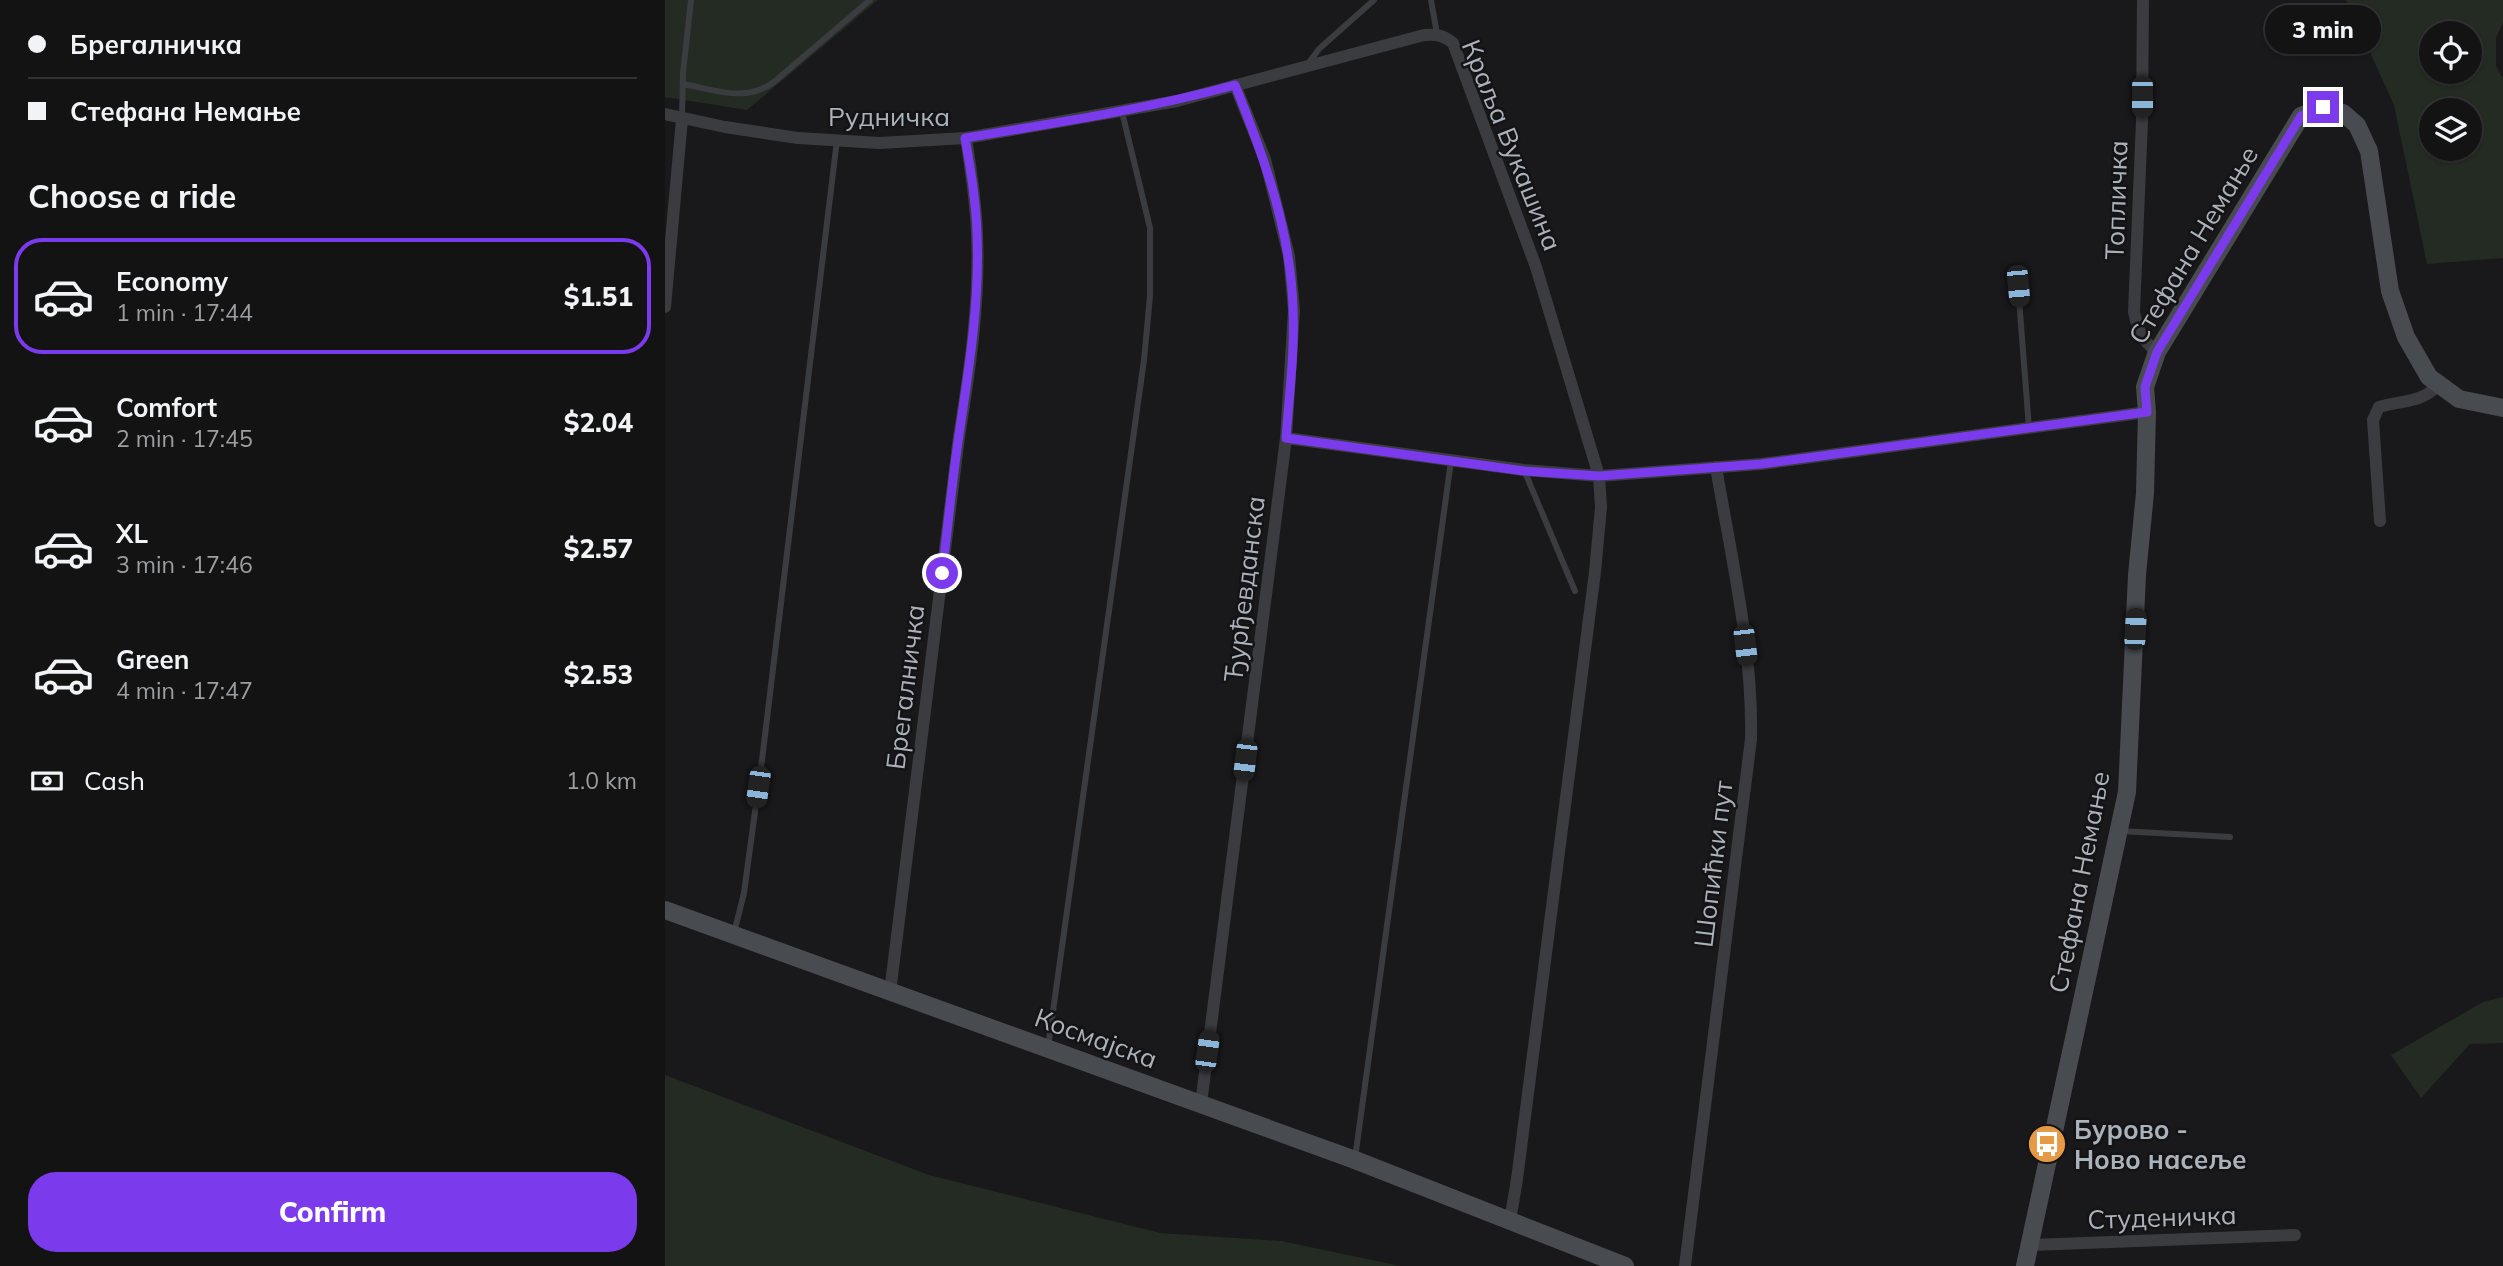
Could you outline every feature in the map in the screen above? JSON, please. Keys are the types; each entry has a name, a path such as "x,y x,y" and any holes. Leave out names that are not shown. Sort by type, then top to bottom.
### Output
{"street":[{"name":"Топличка","path":"2143,0 2142,121 2134,312 2144,341 2157,352"},
{"name":"Краља Вукашина","path":"1235,85 1424,36 1437,34 1453,43 1536,267 1599,476 1601,508 1595,572 1510,1221"},
{"name":"Рудничка","path":"665,114 798,138 879,143 965,138 1122,112 1235,85"},
{"name":"Ђурђевданска","path":"1201,1104 1286,438 1294,310 1289,256 1265,159 1235,85"},
{"name":"Стефана Немање","path":"2025,1266 2127,792 2137,575 2145,493 2145,387 2157,352 2301,116 2323,107 2343,113 2357,125 2369,151 2390,291 2406,337 2429,377 2459,399 2503,408"},
{"path":"666,298 682,119"},
{"name":"Брегалничка","path":"890,992 957,450 972,353 977,234 974,187 965,138"},
{"path":"2380,521 2373,420 2379,407 2422,399 2430,395 2439,384"},
{"path":"1286,438 1524,471 1599,476 1761,464 2147,412"},
{"name":"Шопићки пут","path":"1685,1266 1751,739 1752,707 1745,645 1716,467"},
{"name":"Космајска","path":"665,910 1355,1160 1625,1266"},
{"name":"Студеничка","path":"2030,1245 2295,1235"}],"lane":[{"path":"682,119 691,0"},
{"path":"683,84 742,95 758,91 774,82 870,0"},
{"path":"1306,67 1319,49 1374,0"},
{"path":"1431,0 1437,34"},
{"path":"1048,1049 1140,387 1150,296 1150,228 1122,112"},
{"path":"734,935 744,893 762,760 837,141"},
{"path":"2018,286 2029,429"},
{"path":"1355,1160 1451,461"},
{"path":"1524,471 1575,591"},
{"path":"2120,831 2230,837"}],"shaded area":[{"path":"665,0 878,0 747,110 665,97"},
{"path":"2346,0 2503,0 2503,23 2496,38 2496,66 2503,79 2503,258 2427,264 2394,105"},
{"path":"2503,997 2503,1043 2470,1044 2421,1098 2391,1055 2483,1002"},
{"path":"665,1075 929,1175 1160,1233 1281,1241 1401,1266 665,1266"}],"place":[{"name":"Бурово - Ново насеље","path":"2047,1144"}],"route":[{"path":"942,573 972,353 977,288 974,187 965,138 1122,112 1235,85 1265,159 1289,256 1294,310 1286,438 1524,471 1599,476 1761,464 2147,412 2145,387 2157,352 2301,116 2323,107"}]}
